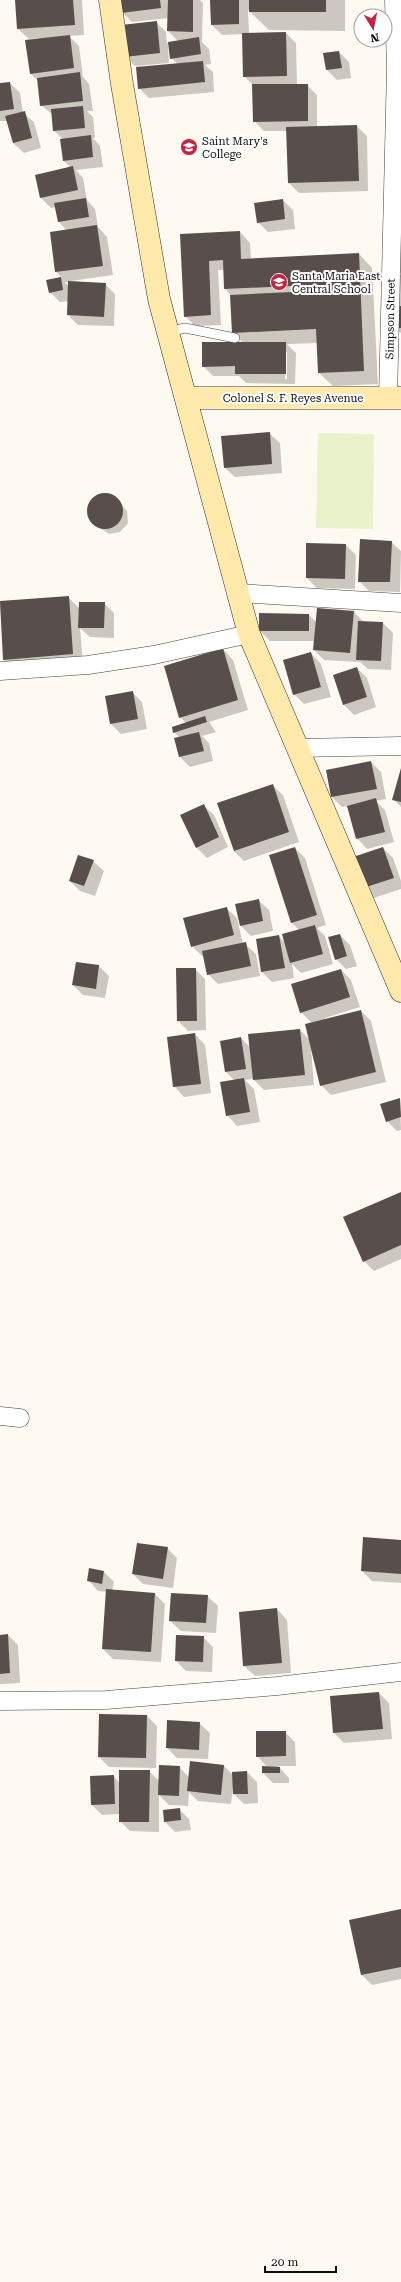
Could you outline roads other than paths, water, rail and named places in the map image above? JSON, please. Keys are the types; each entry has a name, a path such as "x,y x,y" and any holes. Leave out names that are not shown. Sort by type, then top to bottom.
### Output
{"main road":[{"path":"110,0 150,256 167,332 249,634 399,983"},
{"name":"Colonel S. F. Reyes Avenue","path":"186,398 394,398"}],"street":[{"name":"Simpson Street","path":"394,0 396,68 394,398"},
{"path":"238,593 401,603"},
{"path":"0,671 88,665 154,655 249,634"},
{"path":"298,748 401,746"},
{"path":"0,1416 20,1418"},
{"path":"0,1701 106,1700 277,1686 401,1672"}],"lane":[{"path":"167,332 185,328 235,338"}],"place":[{"name":"Saint Mary's College","path":"189,147"},
{"name":"Santa Maria East Central School","path":"279,282"}]}
